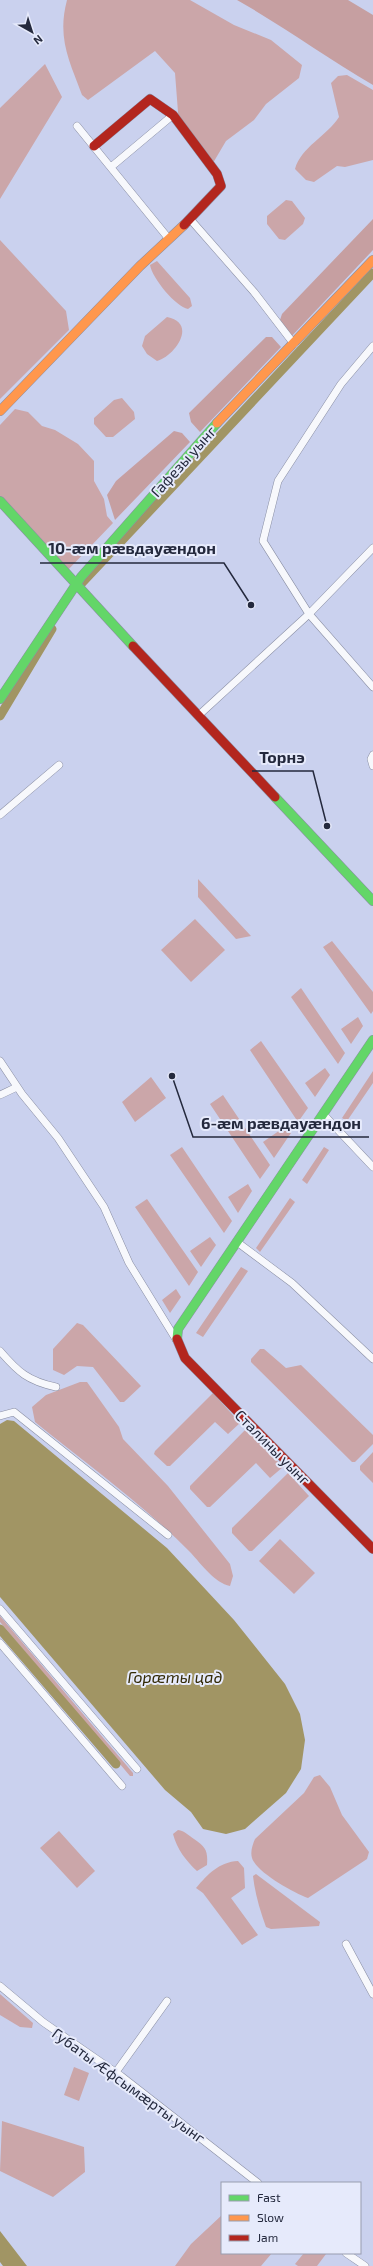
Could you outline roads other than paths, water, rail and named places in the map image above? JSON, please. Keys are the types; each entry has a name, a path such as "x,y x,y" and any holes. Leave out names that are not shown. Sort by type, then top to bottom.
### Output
{"street":[{"path":"0,412 169,239 190,220 221,186 217,174 173,115 150,99 94,146"},
{"path":"111,167 173,115"},
{"path":"77,126 169,239"},
{"path":"190,220 254,292 294,344"},
{"name":"Гафезы уынг","path":"0,699 76,585 201,440 373,260"},
{"path":"373,346 341,384 278,481 262,541 309,614 373,687"},
{"path":"0,501 76,585 373,901"},
{"path":"198,715 309,614 373,548"},
{"path":"0,815 59,765"},
{"path":"177,1341 178,1329 373,1040"},
{"path":"0,1062 17,1087 58,1138 104,1207 128,1263 177,1341"},
{"path":"0,1095 17,1087"},
{"path":"323,1114 373,1167"},
{"path":"237,1242 292,1283 373,1359"},
{"name":"Сталины уынг","path":"177,1341 185,1358 373,1549"},
{"path":"0,1350 23,1375 38,1383 56,1387"},
{"path":"0,1416 14,1412 168,1535"},
{"path":"0,1609 137,1770"},
{"path":"0,1643 122,1786"},
{"path":"346,1944 373,1994"},
{"name":"Губаты Æфсымæрты уынг","path":"0,1986 43,2022 116,2072 257,2182"},
{"path":"116,2072 168,2001"},
{"path":"347,2254 365,2266"}],"water":[{"name":"Горӕты цад","path":"7,1420 14,1421 167,1548 234,1620 285,1684 300,1714 305,1740 301,1769 286,1793 245,1829 226,1834 203,1829 191,1812 165,1790 0,1597 0,1424"},
{"path":"0,2231 27,2266 3,2266 0,2262"}],"waterway":[{"path":"81,584 373,273"},
{"path":"0,716 52,629"},
{"path":"0,1629 116,1764"}],"place":[{"name":"10-æм рӕвдауӕндон","path":"251,605"},
{"name":"Торнэ","path":"327,826"},
{"name":"6-æм рӕвдауӕндон","path":"172,1076"}]}
